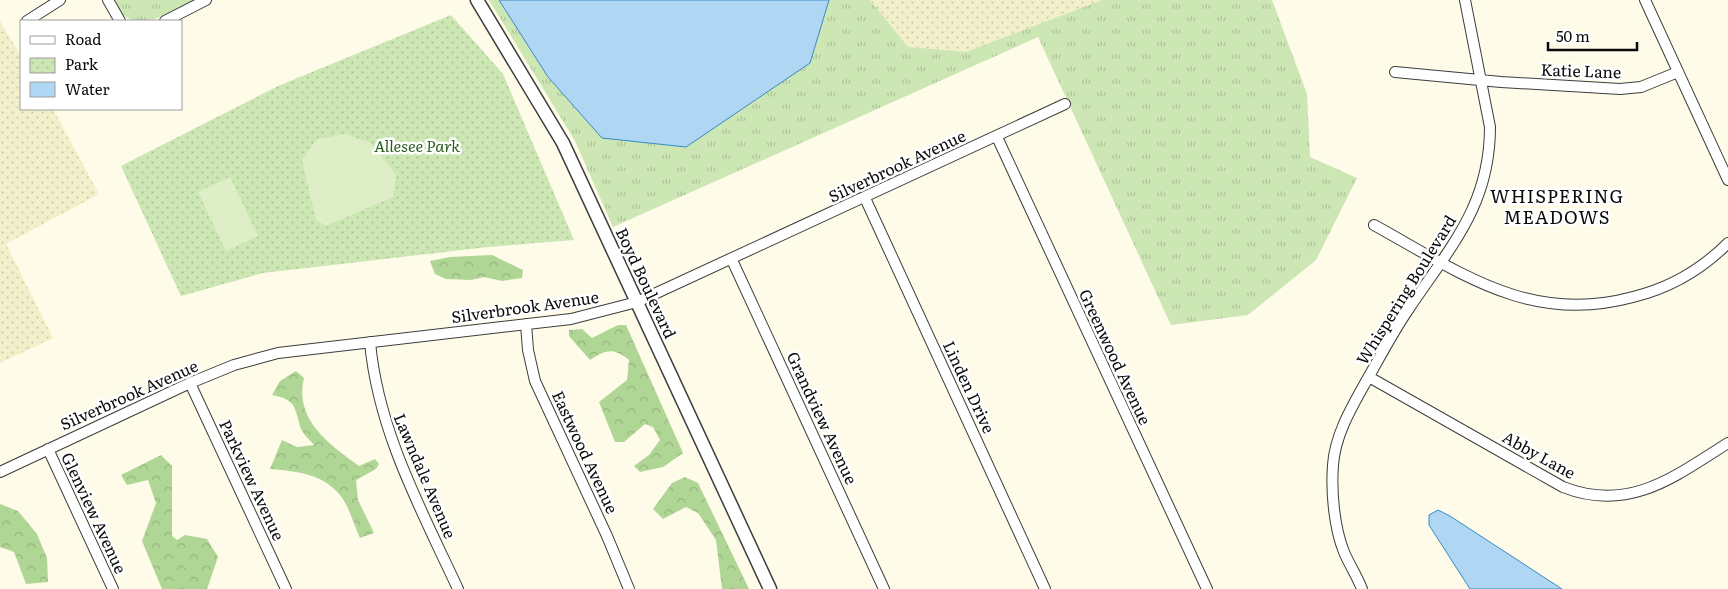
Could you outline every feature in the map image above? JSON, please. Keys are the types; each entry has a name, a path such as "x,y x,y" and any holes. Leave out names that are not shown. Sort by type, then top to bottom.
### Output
{"street":[{"path":"29,20 60,0"},
{"path":"108,0 119,20"},
{"path":"167,20 206,0"},
{"name":"Boyd Boulevard","path":"477,0 563,142 770,589"},
{"name":"Whispering Boulevard","path":"1362,589 1343,550 1336,518 1332,475 1335,449 1344,423 1397,327 1466,224 1484,183 1490,147 1490,127 1465,0"},
{"path":"1646,2 1728,180"},
{"name":"Katie Lane","path":"1395,72 1620,89 1642,86 1678,72"},
{"name":"Silverbrook Avenue","path":"0,472 190,383 256,358 370,342 571,319 637,302 732,260 1065,104"},
{"name":"Greenwood Avenue","path":"996,137 1207,589"},
{"name":"Linden Drive","path":"865,198 1045,589"},
{"path":"1374,225 1478,282 1517,297 1535,302 1593,306 1649,293 1678,281 1714,257 1728,243"},
{"name":"Grandview Avenue","path":"732,260 884,589"},
{"name":"Eastwood Avenue","path":"526,324 528,350 535,381 607,536 629,589"},
{"name":"Lawndale Avenue","path":"370,342 373,374 392,444 458,589"},
{"name":"Abby Lane","path":"1369,377 1563,487 1582,494 1602,498 1635,494 1665,482 1728,443"},
{"name":"Parkview Avenue","path":"190,383 286,589"},
{"name":"Glenview Avenue","path":"48,449 113,589"}],"shaded area":[{"path":"870,0 1102,0 966,52 908,48"},
{"path":"0,21 20,54 20,110 54,110 99,194 6,244 53,338 0,363"}],"green space":[{"path":"115,0 194,0 169,14 149,20 130,19 122,14"},
{"path":"489,0 499,0 548,77 810,63 829,0 870,0 908,47 966,52 1102,0 1272,0 1307,94 1310,157 1357,178 1316,260 1248,315 1171,325 1038,37 613,227 575,141"},
{"name":"Allesee Park","path":"451,15 503,74 574,240 488,247 263,273 181,296 121,166 278,86"},
{"path":"345,134 371,143 396,175 393,197 326,226 316,220 302,160 317,139"},
{"path":"230,177 258,236 226,251 198,192"},
{"path":"492,255 523,270 522,278 502,281 484,277 471,280 446,279 435,274 430,261 450,257"},
{"path":"618,325 626,325 683,453 663,467 640,472 634,466 649,455 660,440 653,427 645,424 624,442 615,442 599,402 627,380 629,360 618,353 610,351 590,360 569,336 569,330 582,329 592,338"},
{"path":"296,371 304,378 302,393 304,406 316,430 336,449 359,466 375,459 379,464 376,469 356,480 358,500 374,533 360,538 343,499 326,482 308,475 270,469 282,440 297,447 314,445 301,429 295,410 290,402 272,395 280,381"},
{"path":"161,455 172,466 172,536 177,540 185,535 207,539 218,557 207,589 162,589 142,541 156,503 148,480 127,485 121,475"},
{"path":"685,477 698,483 749,589 722,589 716,540 698,513 686,507 663,519 653,509 672,483"},
{"path":"0,504 18,511 37,534 47,558 48,582 26,584 14,552 0,547"}],"water":[{"path":"499,0 829,0 810,63 686,147 602,138 548,77"},
{"path":"1438,510 1562,589 1470,589 1429,525 1429,515"}],"district":[{"name":"WHISPERING MEADOWS","path":"1557,207"}]}
